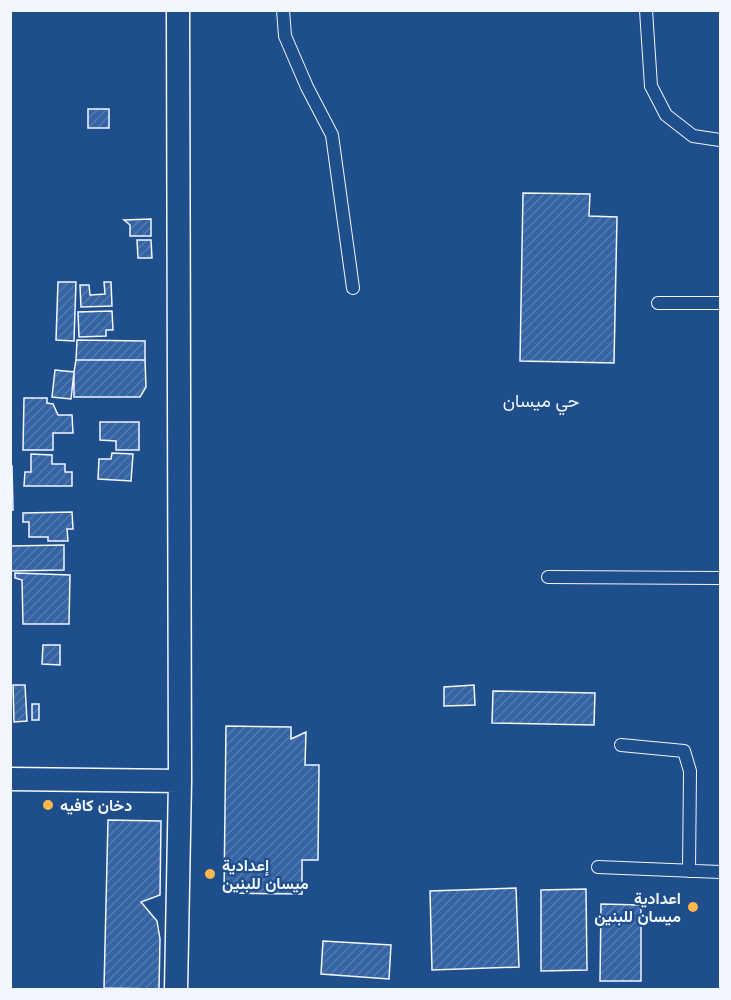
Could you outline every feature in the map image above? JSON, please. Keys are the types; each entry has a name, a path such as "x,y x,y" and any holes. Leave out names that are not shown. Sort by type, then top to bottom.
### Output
{"street":[{"path":"176,990 180,782 178,10"},
{"path":"10,779 180,782"}],"lane":[{"path":"283,10 285,36 307,87 332,135 353,288"},
{"path":"646,10 651,86 666,115 693,136 720,140"},
{"path":"658,303 720,303"},
{"path":"548,577 720,578"},
{"path":"621,745 684,751 690,771 689,871"},
{"path":"598,867 720,872"}],"building":[{"path":"88,109 109,109 109,128 88,128"},
{"path":"523,193 590,194 589,216 617,217 614,363 520,361"},
{"path":"151,219 151,236 130,236 130,225 124,220"},
{"path":"137,240 151,240 152,258 138,258"},
{"path":"58,282 76,282 74,341 56,340"},
{"path":"104,282 111,282 112,306 81,307 80,285 89,285 90,295 105,294"},
{"path":"112,311 113,330 106,330 106,336 79,337 78,312"},
{"path":"77,340 145,341 145,360 76,360"},
{"path":"76,360 145,360 146,387 140,397 74,397"},
{"path":"55,370 74,372 71,399 52,397"},
{"path":"24,398 47,398 47,403 53,404 58,415 72,415 73,433 53,433 53,450 23,450"},
{"path":"100,422 139,422 139,450 116,450 116,441 100,440"},
{"path":"112,453 133,454 131,481 98,479 99,459 111,459"},
{"path":"31,454 52,455 52,464 65,464 65,472 72,472 72,486 24,486 25,472 31,472"},
{"path":"10,466 12,466 13,510 10,510"},
{"path":"72,512 73,529 67,529 68,541 48,541 48,537 29,537 29,522 23,522 23,513"},
{"path":"64,545 64,570 10,571 10,546"},
{"path":"15,573 70,575 69,624 23,624 22,580 15,578"},
{"path":"43,645 60,645 60,665 42,664"},
{"path":"13,685 25,685 27,721 14,722"},
{"path":"474,685 475,705 444,706 444,687"},
{"path":"493,691 595,693 594,725 492,723"},
{"path":"32,704 39,704 39,720 32,720"},
{"path":"226,726 291,727 291,739 306,732 305,765 319,765 318,860 302,860 302,894 224,893"},
{"path":"108,820 161,821 160,895 141,902 157,921 160,939 159,989 104,988"},
{"path":"516,888 519,967 432,970 430,891"},
{"path":"586,889 587,970 541,971 541,890"},
{"path":"601,904 641,905 641,981 600,981"},
{"path":"323,941 391,945 389,979 321,974"}],"place":[{"name":"دخان كافيه","path":"48,805"},
{"name":"إعدادية ميسان للبنين","path":"210,874"},
{"name":"اعدادية ميسان للبنين","path":"693,907"}],"district":[{"name":"حي ميسان","path":"541,401"}]}
